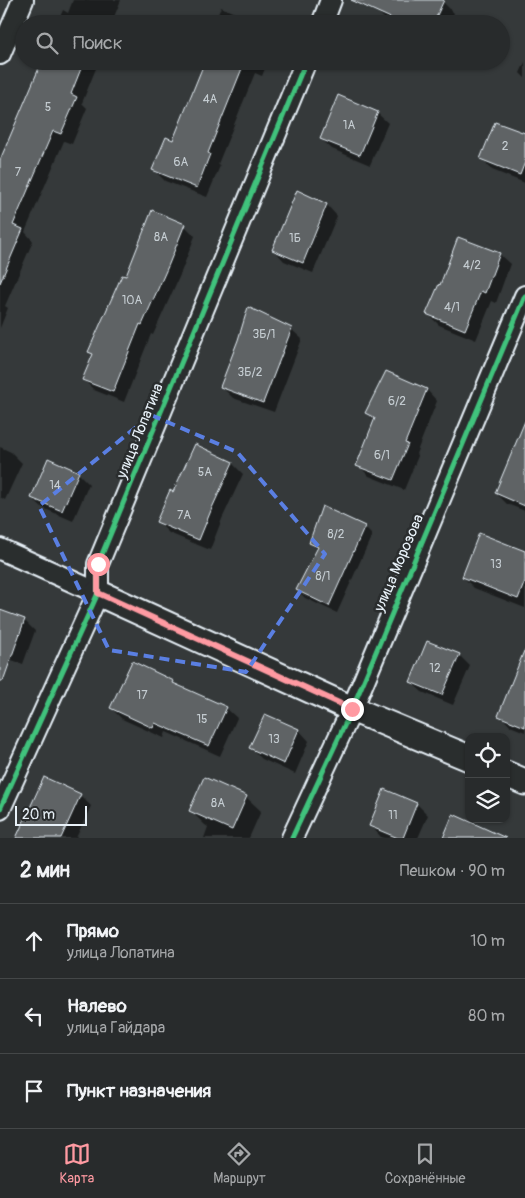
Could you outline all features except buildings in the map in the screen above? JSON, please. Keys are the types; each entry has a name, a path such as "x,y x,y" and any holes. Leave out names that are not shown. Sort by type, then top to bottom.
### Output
{"street":[{"path":"17,15 23,0"},
{"path":"325,15 331,0"},
{"path":"0,54 15,19"},
{"name":"улица Лопатина","path":"0,809 98,593 98,564 302,70"},
{"name":"улица Морозова","path":"292,838 352,709 525,296"},
{"path":"0,549 352,709 465,756"},
{"path":"510,776 525,782"}],"highlighted area":[{"path":"151,415 237,452 325,554 246,672 109,650 39,506"}],"cycle path":[{"path":"0,809 98,593 98,564 302,70"},
{"path":"292,838 352,709 525,296"}],"route":[{"path":"98,564 98,593 352,709"}]}
